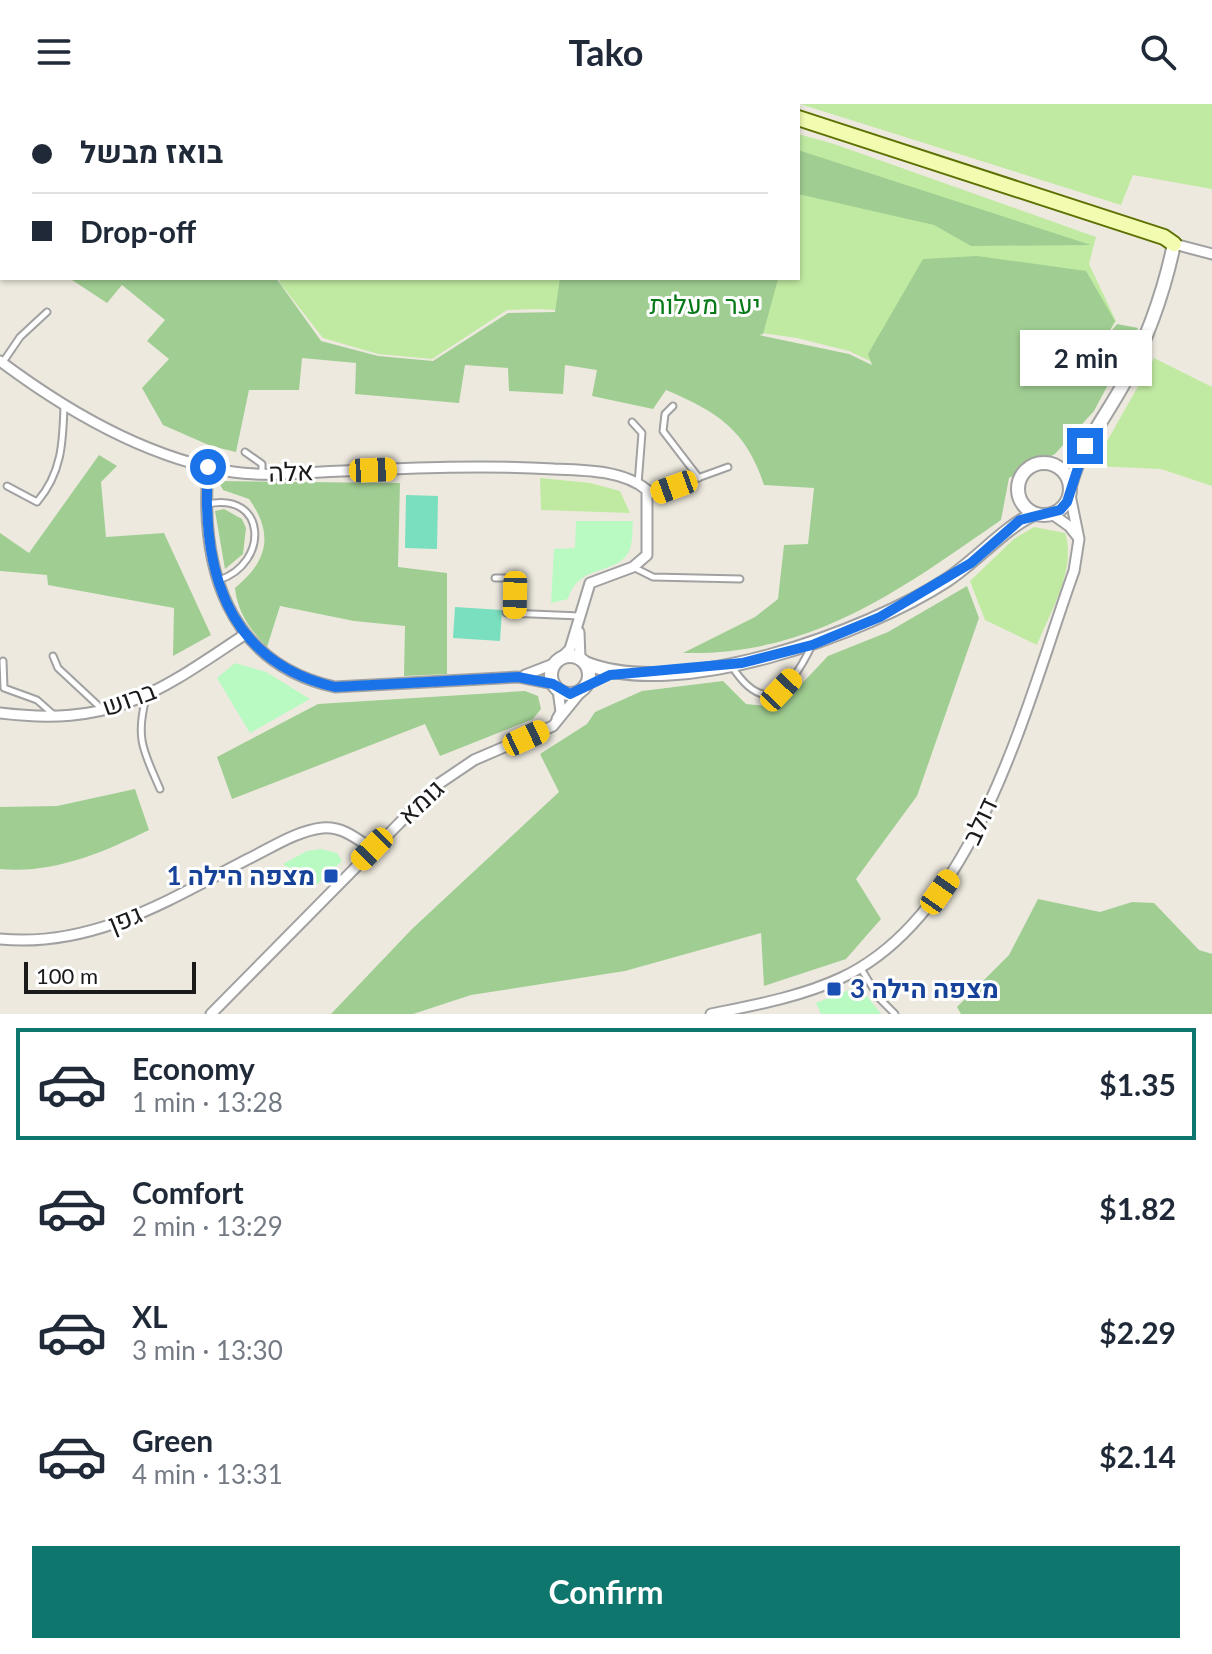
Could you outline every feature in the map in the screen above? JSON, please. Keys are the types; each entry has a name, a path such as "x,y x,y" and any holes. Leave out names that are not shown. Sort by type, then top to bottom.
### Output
{"main road":[{"path":"800,119 1164,237 1174,244"}],"street":[{"path":"208,467 206,504 219,580 232,614 258,651 289,671 335,687 518,677 570,694 585,686 633,673 730,664 812,645 913,600 971,563 1020,520 1034,514 1052,514 1060,510 1070,491 1085,446 1141,347 1168,275 1174,244 1212,254"},
{"name":"אלה","path":"1,362 64,405 141,444 208,467 262,474 486,466 576,470 626,478 638,484"},
{"path":"1005,534 1021,477 1029,468 1060,461 1085,446"},
{"path":"1045,463 1063,471 1070,491"},
{"path":"553,726 561,712 552,671 570,649 590,583 633,567 647,555 648,496 647,490 638,484"},
{"name":"דולב","path":"711,1014 783,999 860,967 894,942 918,918 960,863 989,806 1074,571 1079,539 1070,491"},
{"path":"1018,495 1034,514"},
{"path":"1052,514 1069,526 1079,539"},
{"path":"553,726 585,686 580,618"},
{"name":"ברוש","path":"0,713 54,716 103,711 146,698 244,635"},
{"path":"518,677 558,660 583,661 605,670 633,673"},
{"name":"גומא","path":"211,1014 372,849 453,772 553,726"},
{"name":"גפן","path":"0,939 39,942 96,931 158,906 302,832 338,829 372,849"}],"lane":[{"path":"1,362 20,337 47,312"},
{"path":"7,486 37,502 51,486 62,453 64,405"},
{"path":"673,406 665,414 663,431 699,478"},
{"path":"632,422 642,433 638,484"},
{"path":"245,452 262,464 262,474"},
{"path":"648,496 728,467"},
{"path":"206,504 233,502 243,507 254,526 251,558 236,572 219,580"},
{"path":"633,567 653,577 740,579"},
{"path":"495,578 515,578 514,613"},
{"path":"506,613 580,618"},
{"path":"730,664 749,691 759,695 770,694 781,690 798,671 812,645"},
{"path":"53,656 58,668 103,711"},
{"path":"3,661 4,688 37,700 54,716"},
{"path":"146,698 140,721 140,743 160,789"},
{"path":"860,967 879,998 895,1014"}],"green space":[{"path":"800,104 1212,104 1212,189 1133,175 1121,205"},
{"name":"יער מעלות","path":"800,135 1096,237 1089,264 1116,321 1070,389 893,372 849,351 797,338 639,315 538,309 507,310 432,359 378,354 323,338 279,280 800,280"},
{"path":"800,151 1091,245 971,246 934,225 800,194"},
{"name":"יער מעלות","path":"977,256 1086,271 1115,321 1107,336 1117,324 1138,328 1094,411 1055,454 1009,478 1001,520 890,594 814,631 730,651 683,653 755,617 778,599 784,545 808,544 814,488 764,485 757,466 739,437 701,406 666,390 653,409 592,396 597,370 565,365 563,394 509,391 508,368 465,365 459,403 355,394 356,363 302,358 299,390 249,390 236,452 211,446 163,425 142,388 169,359 147,341 165,320 122,285 107,303 72,280 277,280 321,341 378,356 433,361 508,313 555,312 560,280 778,280 763,334 759,335 849,354 872,365 868,354 923,259"},
{"path":"1154,358 1212,387 1212,486 1161,469 1093,466"},
{"path":"99,455 117,466 101,482 106,537 164,533 211,635 173,656 174,608 48,585 47,575 0,571 0,533 29,553"},
{"path":"540,478 590,483 620,491 630,513 541,510"},
{"path":"218,481 400,483 398,567 447,573 447,674 404,676 405,626 354,621 280,606 267,647 245,620 235,588 255,568 261,557 264,546 262,524 249,499 223,490"},
{"path":"406,495 438,496 437,549 405,548"},
{"path":"224,509 242,519 246,528 243,554 225,569 215,511"},
{"path":"576,521 633,521 631,546 622,560 580,580 568,599 551,603 554,549 575,548"},
{"path":"1034,527 1065,533 1068,547 1065,576 1037,645 985,620 970,581 1014,539"},
{"path":"967,586 979,618 917,796 856,879 881,919 846,959 764,986 761,933 625,971 471,995 413,1014 331,1014 412,929 559,792 540,754 587,724 595,712 642,691 723,681 746,704 768,706 793,693 828,656 888,632"},
{"path":"455,607 502,610 500,641 453,638"},
{"path":"235,663 266,672 310,699 250,733 217,678"},
{"path":"525,691 538,696 541,709 533,719 440,756 425,724 232,799 217,757 318,704"},
{"path":"135,789 149,830 95,854 58,865 0,869 0,807 57,806"},
{"path":"321,849 337,853 342,861 312,889 283,864 307,851"},
{"path":"1038,899 1100,912 1132,902 1154,903 1199,950 1212,954 1212,1014 961,1014 957,1007 1009,955"},
{"path":"859,986 881,1014 821,1014 816,1003"}],"place":[{"name":"מצפה הילה 1","path":"331,876"},
{"name":"מצפה הילה 3","path":"834,989"}],"route":[{"path":"208,467 207,513 223,591 248,641 272,661 308,679 335,687 518,677 553,684 558,690 570,694 610,675 742,663 812,645 880,617 971,563 1020,520 1034,514 1052,514 1060,510 1070,495 1077,462 1085,446"}]}
